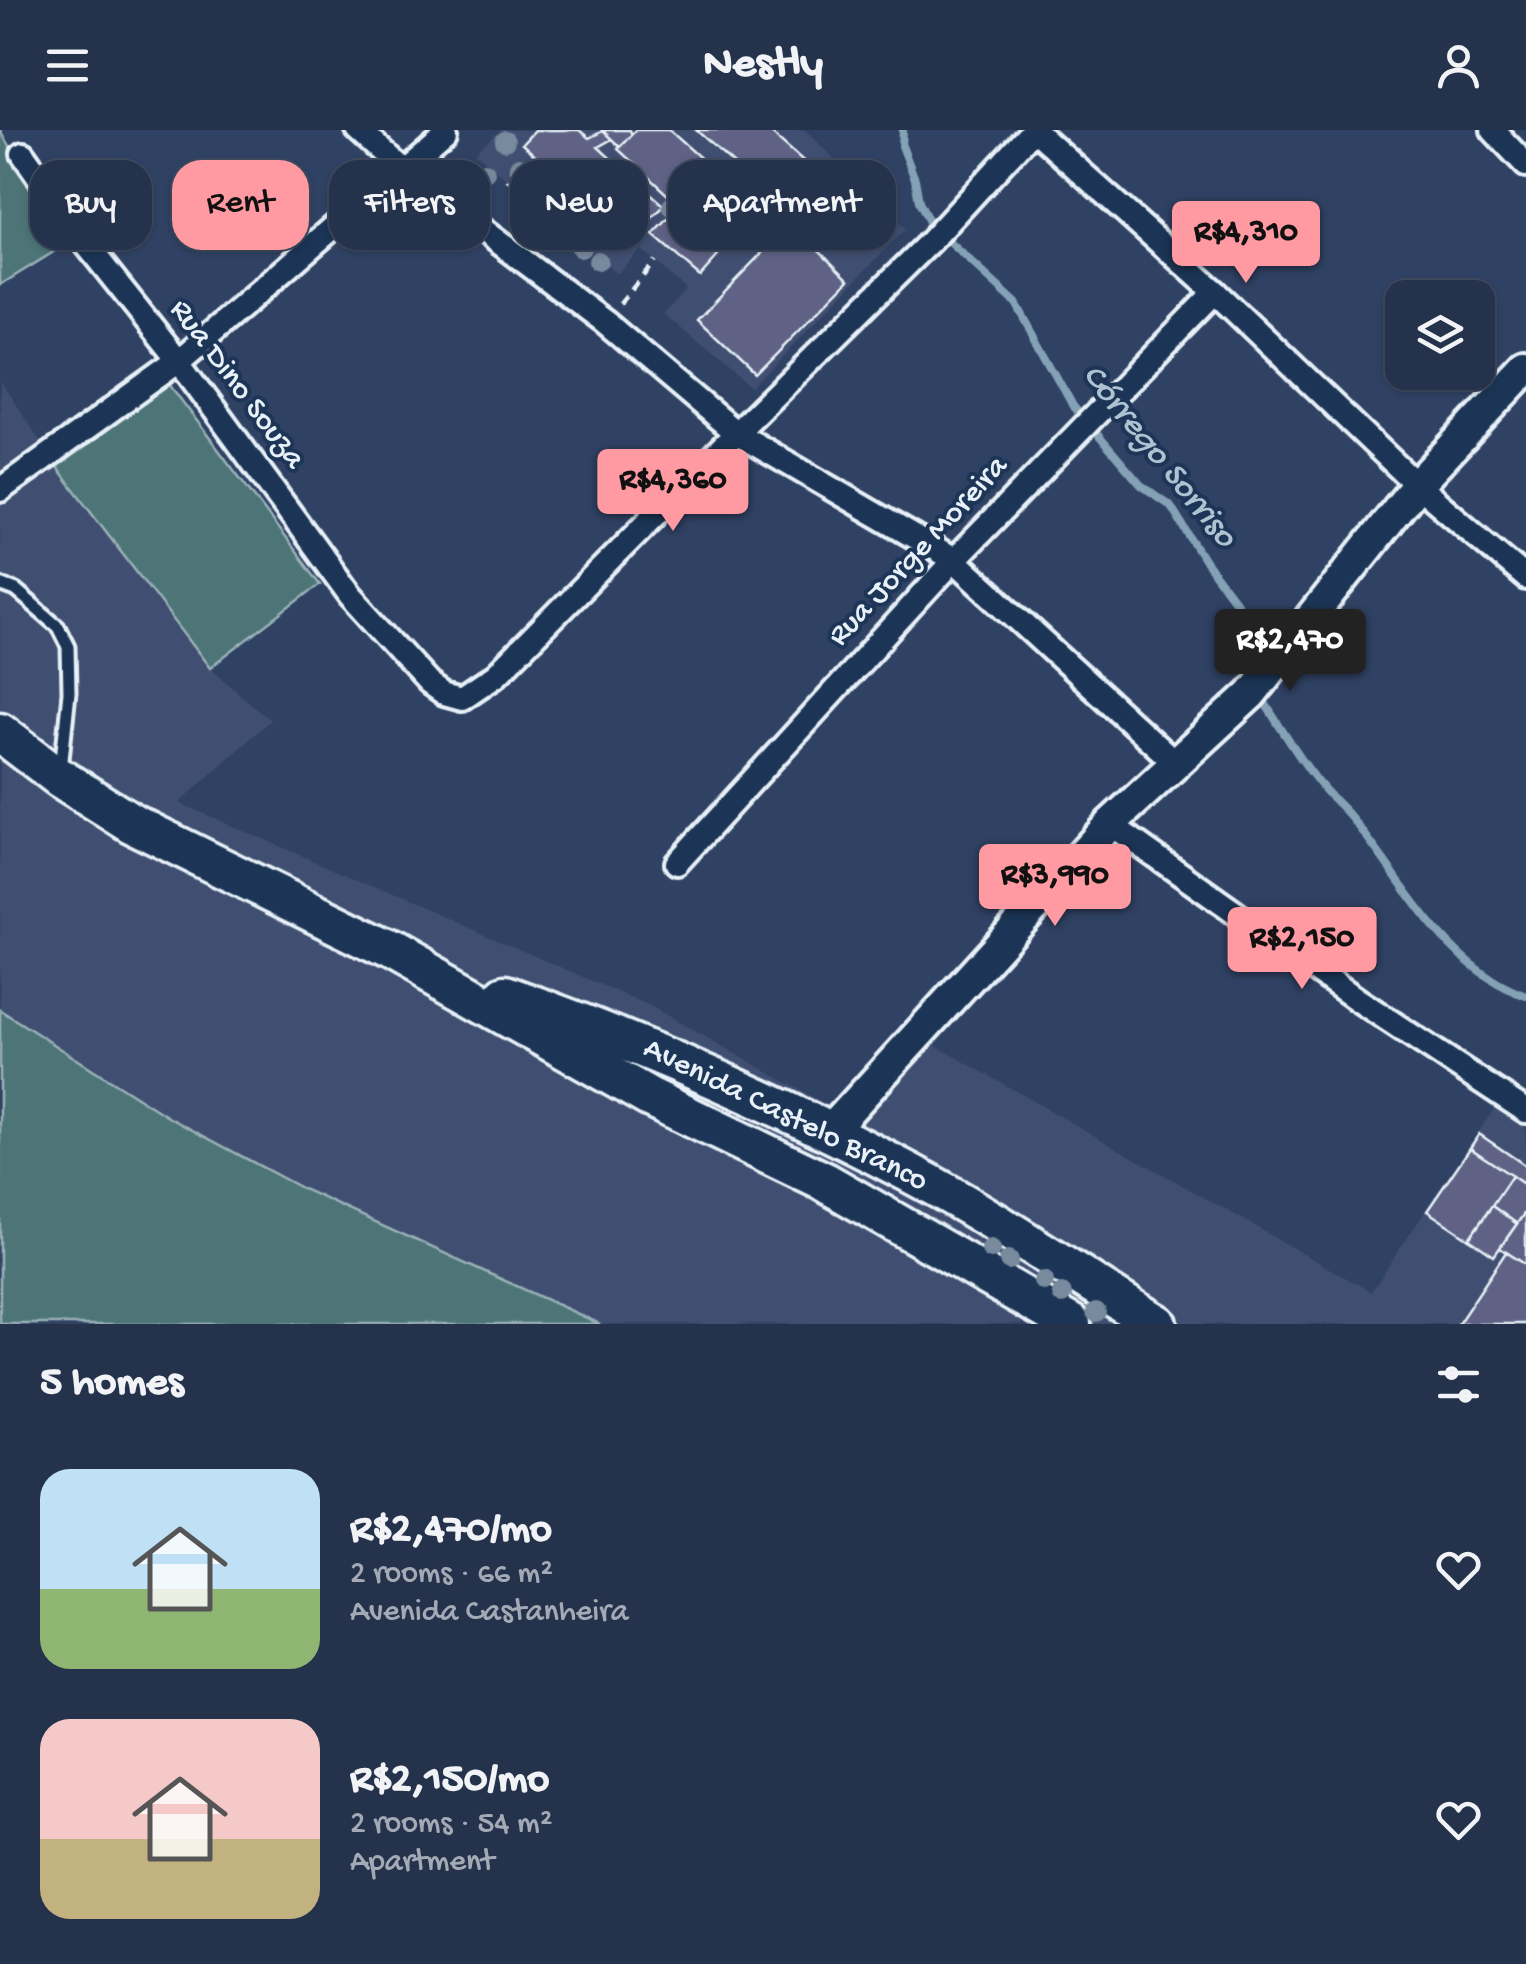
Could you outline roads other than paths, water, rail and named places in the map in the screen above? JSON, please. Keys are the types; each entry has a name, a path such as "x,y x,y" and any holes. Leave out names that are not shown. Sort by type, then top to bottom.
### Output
{"main road":[{"name":"Avenida Castelo Branco","path":"0,732 60,778 131,823 391,951 649,1097 882,1212 1071,1324"},
{"name":"Avenida Castelo Branco","path":"391,951 647,1048 828,1133 910,1173 1157,1324"}],"street":[{"path":"358,130 391,160"},
{"path":"410,160 446,130"},
{"path":"736,432 931,242 1034,130 1215,292 1417,485 1526,578"},
{"path":"1493,130 1526,164"},
{"name":"Rua Dino Souza","path":"23,154 350,595 430,683 444,693 462,698 496,675 736,432"},
{"path":"0,490 179,361 329,230"},
{"path":"490,236 605,322 736,432 954,560 1174,762"},
{"name":"Rua Jorge Moreira","path":"677,863 954,560 1215,292"},
{"path":"828,1133 1110,824 1251,694 1417,485 1526,370"},
{"path":"1110,824 1358,1000 1526,1111"}],"lane":[{"path":"0,584 16,590 58,626 68,646 69,693 60,778"}],"waterway":[{"name":"Córrego Sorriso","path":"903,130 902,146 930,224 1016,303 1073,406 1141,485 1171,506 1206,563 1249,620 1261,667"},
{"name":"Córrego Sorriso","path":"1263,691 1263,700 1304,763 1351,817 1428,919 1472,965 1497,983 1526,996"}]}
